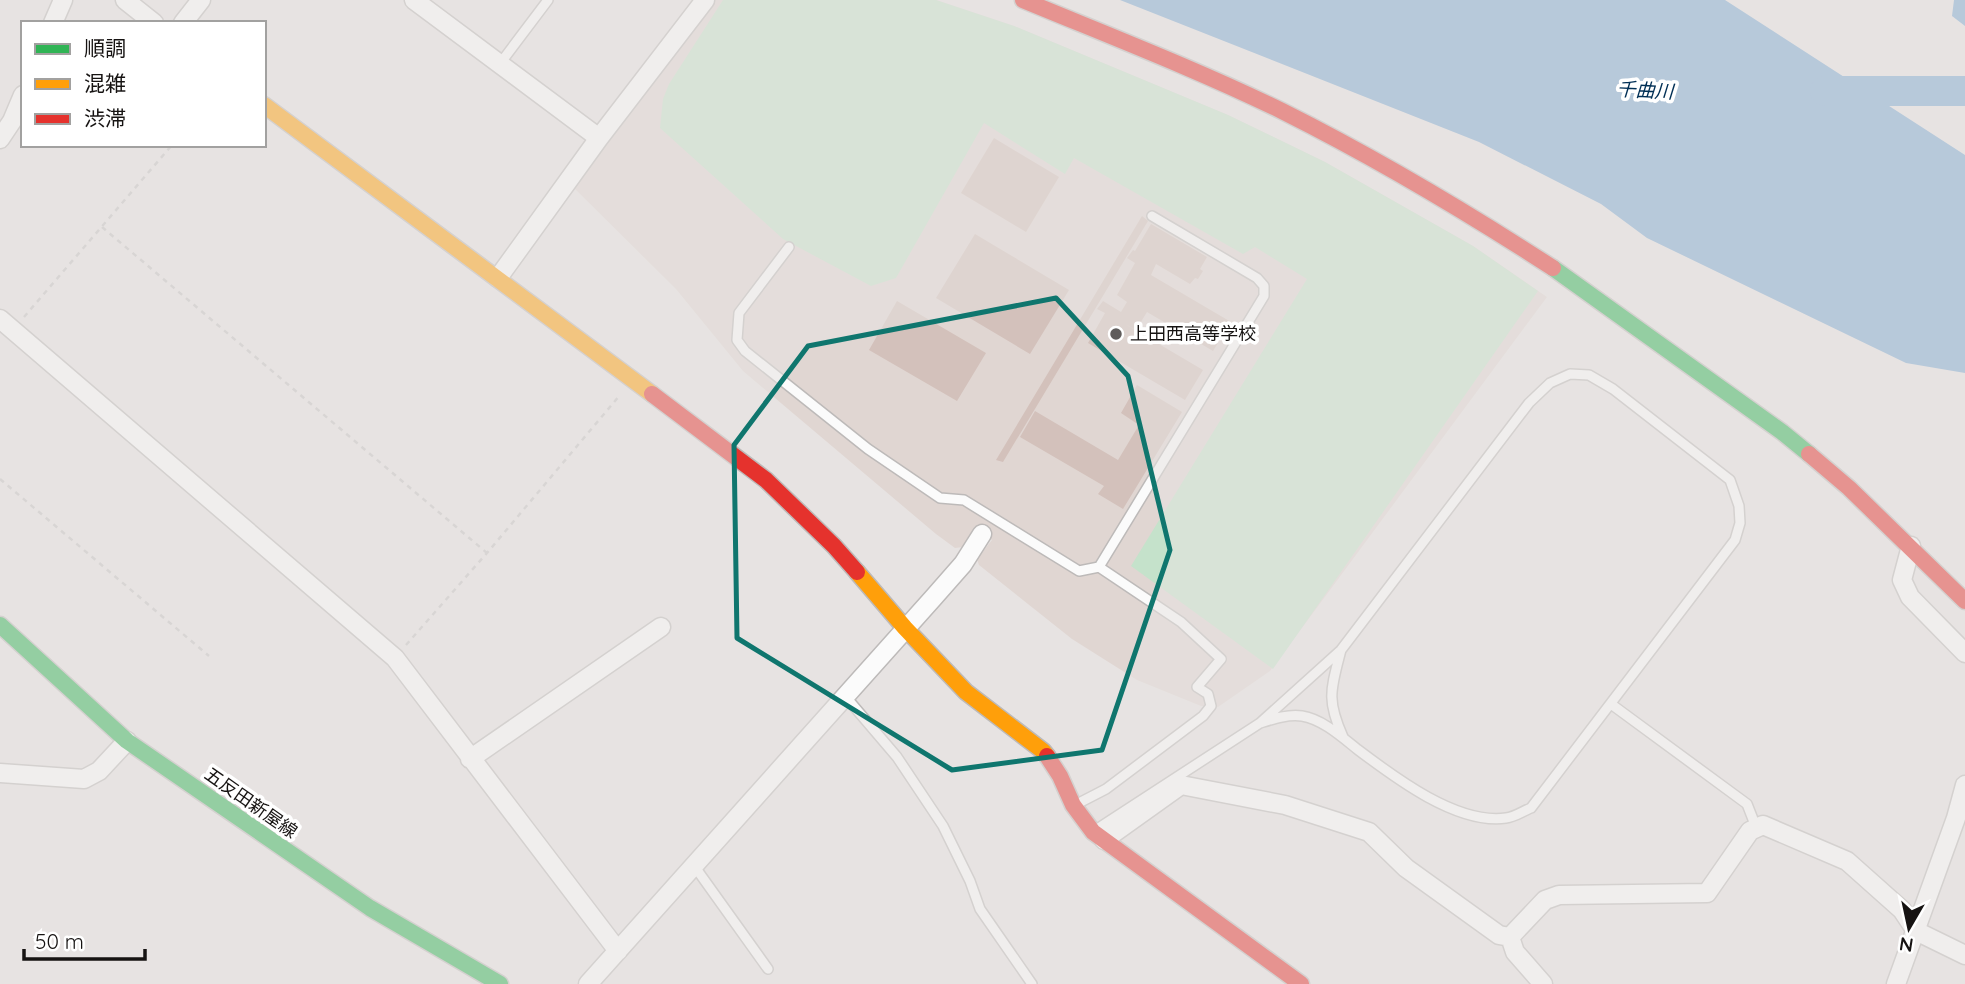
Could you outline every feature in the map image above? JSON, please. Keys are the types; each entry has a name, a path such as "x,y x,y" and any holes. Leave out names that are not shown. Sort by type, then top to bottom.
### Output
{"street":[{"path":"54,21 63,0"},
{"path":"125,0 151,21"},
{"path":"185,21 201,0"},
{"path":"414,0 599,138"},
{"path":"498,278 599,138 705,0"},
{"path":"1023,0 1209,77 1269,105 1359,151 1470,214 1557,271 1782,432 1849,488 1965,601"},
{"path":"0,139 12,121 21,99"},
{"path":"266,106 766,480 834,546 905,628 966,692 1043,751 1060,776 1073,806 1098,836 1301,984"},
{"path":"6,325 395,658 618,951"},
{"path":"588,984 963,564 982,534"},
{"path":"1910,547 1902,580 1910,597 1965,653"},
{"name":"五反田新屋線","path":"0,625 127,741 370,908 500,984"},
{"path":"470,759 661,627"},
{"path":"0,773 84,779 99,771 127,741"},
{"path":"1098,836 1181,785 1285,805 1369,832 1406,868 1499,935 1510,937"},
{"path":"1896,984 1961,819 1965,785"},
{"path":"1510,937 1545,900 1559,895 1707,893 1750,831 1763,825 1847,861 1902,910 1916,931 1965,955"},
{"path":"1510,937 1515,953 1543,984"}],"lane":[{"path":"499,65 548,0"},
{"path":"1099,567 1264,296 1264,286 1257,278 1152,216"},
{"path":"789,247 739,313 737,340 745,351 868,449 940,498 964,500 1079,571 1099,567 1181,622 1221,659 1197,687 1208,694 1211,706 1203,716 1106,789 1073,806"},
{"path":"1098,836 1259,723 1341,650 1529,404 1550,383 1570,374 1589,374 1613,389 1730,480 1740,523 1735,540 1531,808 1508,818 1490,818 1448,807 1386,770 1318,722 1302,716 1282,717 1259,723"},
{"path":"982,534 995,518"},
{"path":"1341,650 1331,688 1331,703 1333,715 1344,738"},
{"path":"845,695 897,757 943,826 970,881 980,909 1032,984"},
{"path":"1611,704 1747,804 1756,827"},
{"path":"695,867 768,969"}],"path":[{"path":"6,325 102,227 170,147"},
{"path":"102,227 487,553"},
{"path":"395,658 632,380"},
{"path":"0,479 209,656"}],"highlighted area":[{"path":"1056,298 1128,376 1170,550 1102,750 952,770 737,638 734,445 808,346"}],"shaded area":[{"name":"上田西高等学校","path":"706,0 936,0 1014,26 1228,115 1325,162 1473,246 1547,297 1270,671 1218,707 1201,706 1137,680 1072,639 979,565 977,559 992,540 975,529 963,547 955,548 936,534 743,371 676,289 573,187"}],"green space":[{"path":"723,0 936,0 1014,26 1228,115 1325,162 1473,246 1538,291 1273,669 1131,566 1307,279 1255,247 1243,254 1074,158 1065,174 984,123 896,278 871,286 783,239 660,128 663,99 669,84"}],"water":[{"path":"1120,0 1725,0 1965,155 1965,373 1906,363 1647,238 1601,204 1479,142"},
{"path":"1954,0 1965,0 1965,26 1952,16"}],"building":[{"path":"994,138 1059,177 1026,232 961,193"},
{"path":"1142,216 1148,221 1003,462 996,460"},
{"path":"1151,224 1207,257 1198,279 1195,278 1190,284 1156,264 1151,275 1231,322 1213,351 1147,312 1136,330 1125,324 1203,370 1185,400 1088,343 1105,313 1097,309 1103,301 1121,312 1127,302 1117,295 1135,263 1127,258 1135,251"},
{"path":"975,234 1069,290 1030,354 936,298"},
{"path":"897,301 986,353 957,401 869,350"},
{"path":"1137,385 1182,412 1123,509 1098,494 1104,486 1020,437 1035,411 1118,460 1139,425 1121,413"}],"waterway":[{"name":"千曲川","path":"1825,91 1965,91"}],"traffic: fast":[{"path":"1553,268 1809,454"},
{"path":"0,625 127,741 370,908 500,984"}],"traffic: slow":[{"path":"266,106 652,394"},
{"path":"857,572 905,628 966,692 1047,756"}],"traffic: jam":[{"path":"1023,0 1186,67 1282,111 1420,186 1553,268"},
{"path":"652,394 766,480 857,572"},
{"path":"1809,454 1849,488 1965,601"},
{"path":"1047,756 1060,776 1073,805 1093,832 1301,984"}],"place":[{"name":"上田西高等学校","path":"1116,334"}]}
